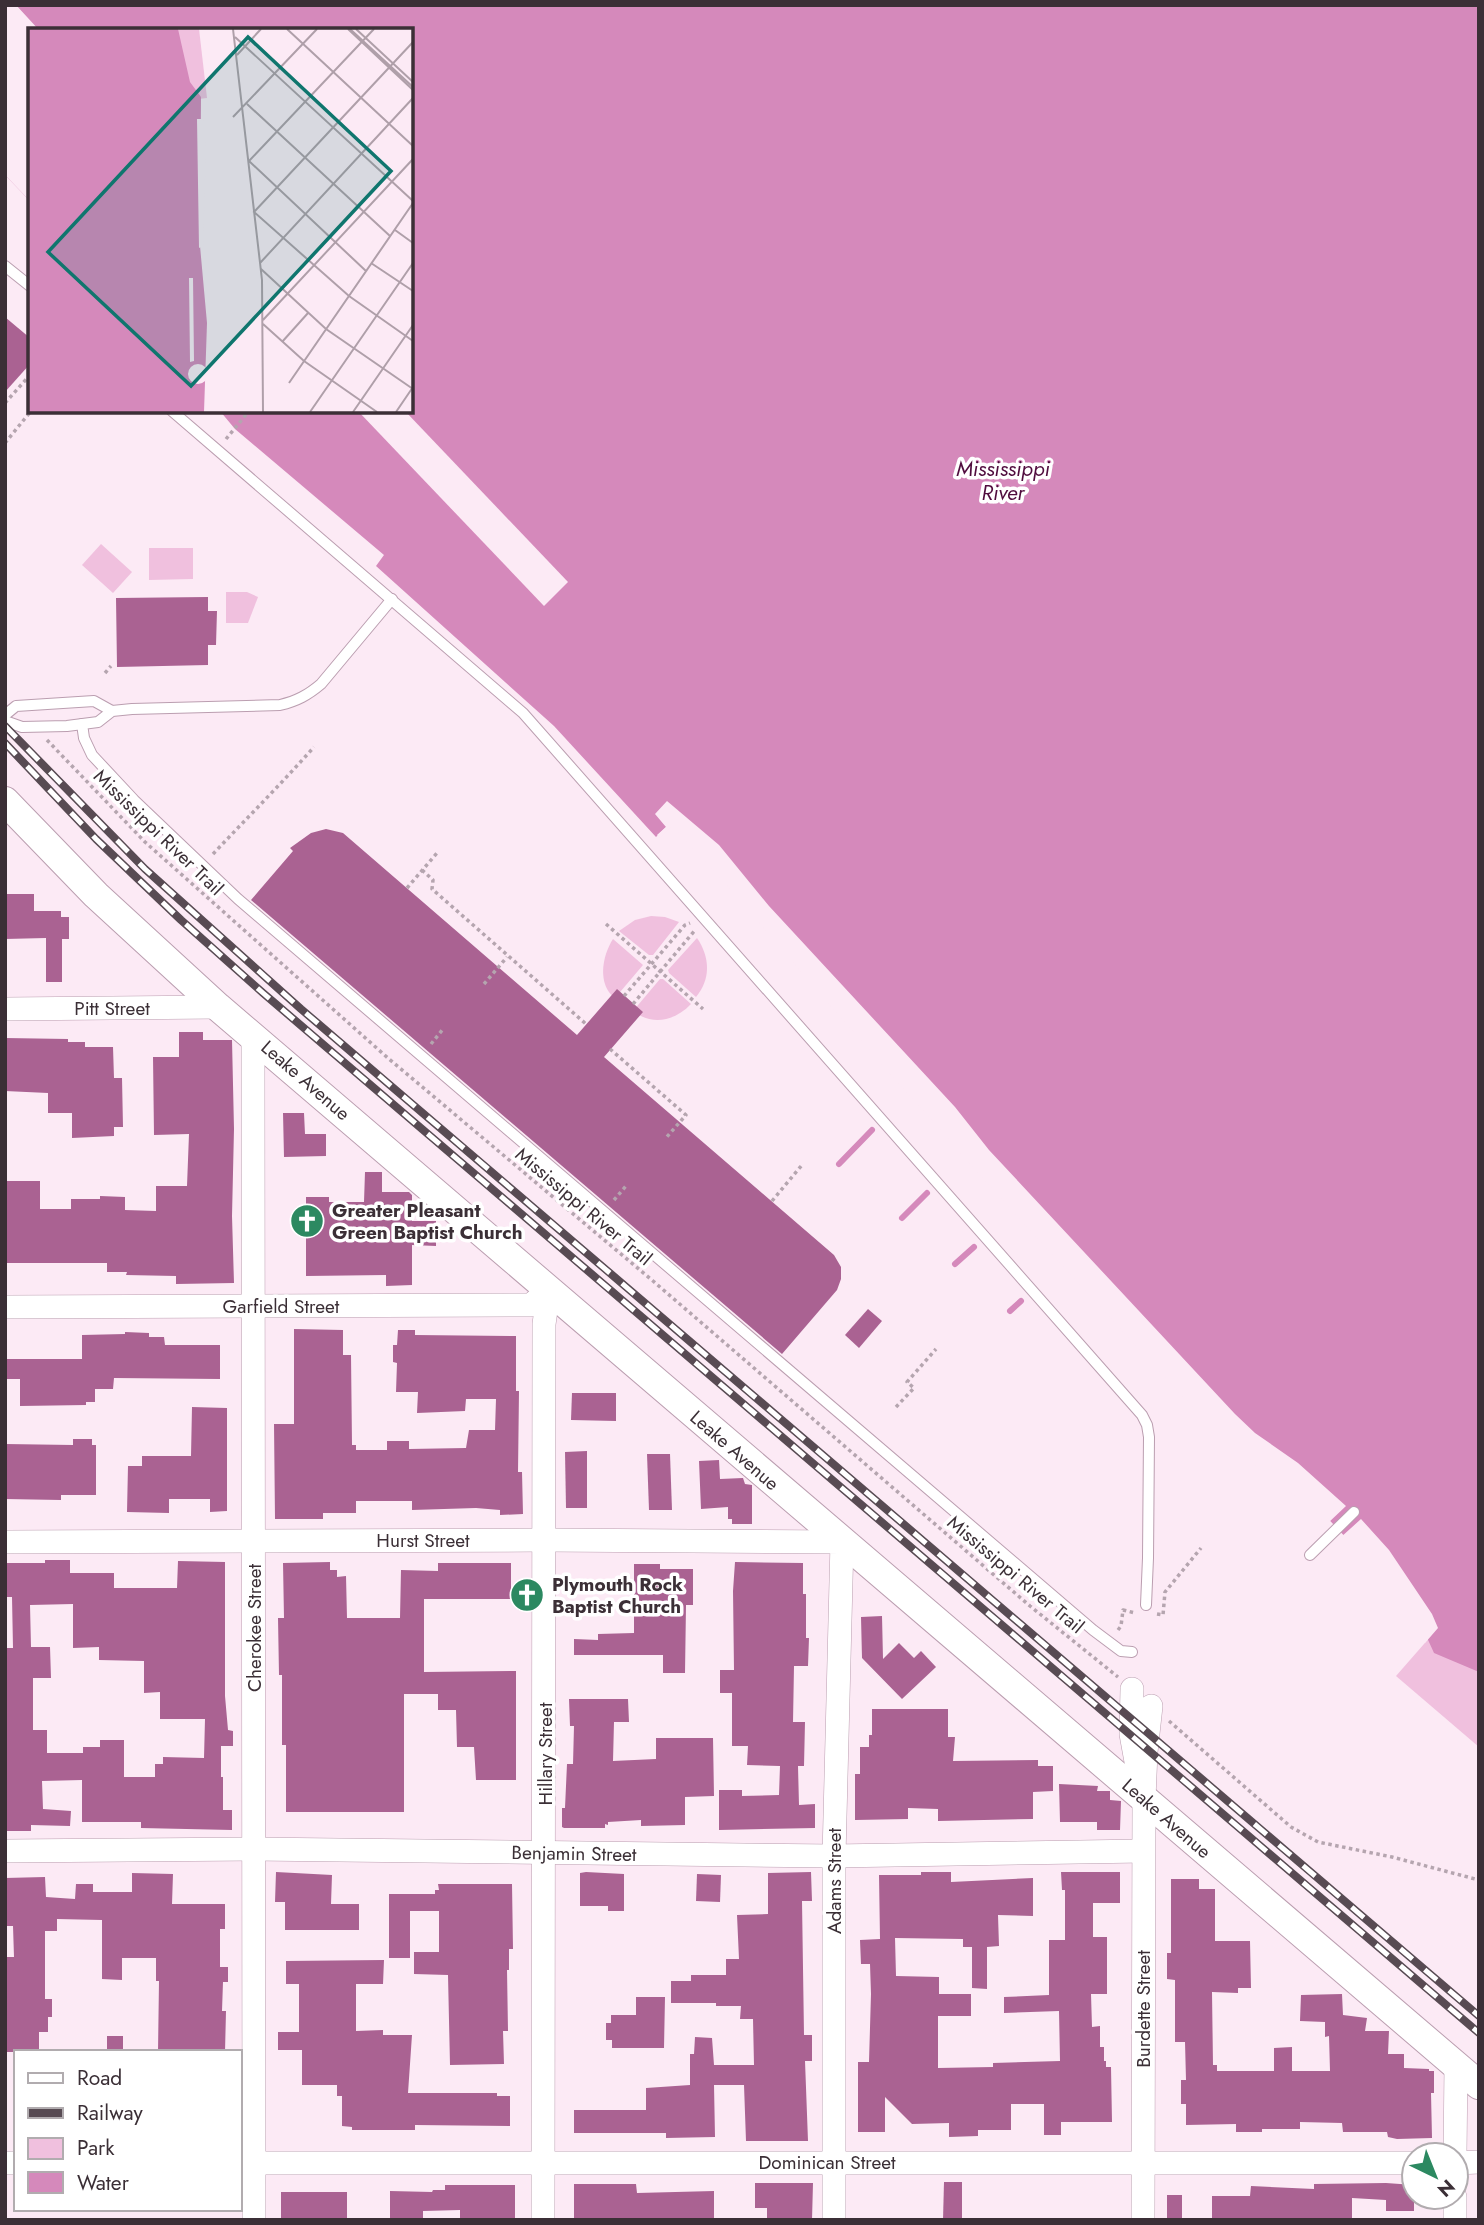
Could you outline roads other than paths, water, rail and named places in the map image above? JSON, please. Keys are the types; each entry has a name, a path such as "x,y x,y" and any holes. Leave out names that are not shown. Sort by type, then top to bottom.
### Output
{"street":[{"name":"Leake Avenue","path":"5,801 96,895 218,1007 1479,2085"},
{"name":"Pitt Street","path":"5,1009 218,1007"},
{"name":"Cherokee Street","path":"253,1035 254,1849 247,2163 254,2220"},
{"name":"Garfield Street","path":"5,1307 531,1305 549,1289"},
{"name":"Hillary Street","path":"544,2220 544,1324 549,1289"},
{"name":"Hurst Street","path":"5,1542 842,1542"},
{"name":"Adams Street","path":"834,2220 834,1857 842,1542"},
{"path":"1132,1689 1131,1734 1143,1798"},
{"path":"1143,1798 1151,1706"},
{"name":"Burdette Street","path":"1143,1798 1143,2220"},
{"name":"Benjamin Street","path":"5,1851 254,1849 834,1857 1143,1851"},
{"path":"1455,2141 1456,2066"},
{"name":"Dominican Street","path":"247,2163 1400,2163"}],"lane":[{"path":"5,266 28,284"},
{"path":"174,413 523,713 1142,1415 1149,1437 1145,1611"},
{"path":"5,721 22,727 82,724 98,722 112,711 280,705 293,702 321,684 392,599"},
{"path":"5,715 16,706 94,701 112,711"},
{"path":"82,724 84,738 92,755 134,800 238,899 1083,1621 1121,1651 1132,1652"},
{"path":"1310,1555 1354,1512"}],"water":[{"name":"Mississippi River","path":"5,5 1479,5 1479,1672 1434,1653 1419,1620 1382,1576 672,821 656,837 554,726 376,566 384,555 235,429 222,413 413,413 413,28 28,28 28,199 5,175"}],"waterway":[{"path":"839,1164 872,1130"},
{"path":"902,1218 927,1193"},
{"path":"955,1264 974,1247"},
{"path":"1010,1311 1021,1301"}],"railway":[{"path":"5,726 145,869 301,1009 1479,2016"},
{"path":"5,743 96,839 263,993 1479,2033"}],"place":[{"name":"Greater Pleasant Green Baptist Church","path":"307,1221"},
{"name":"Plymouth Rock Baptist Church","path":"527,1595"}]}
